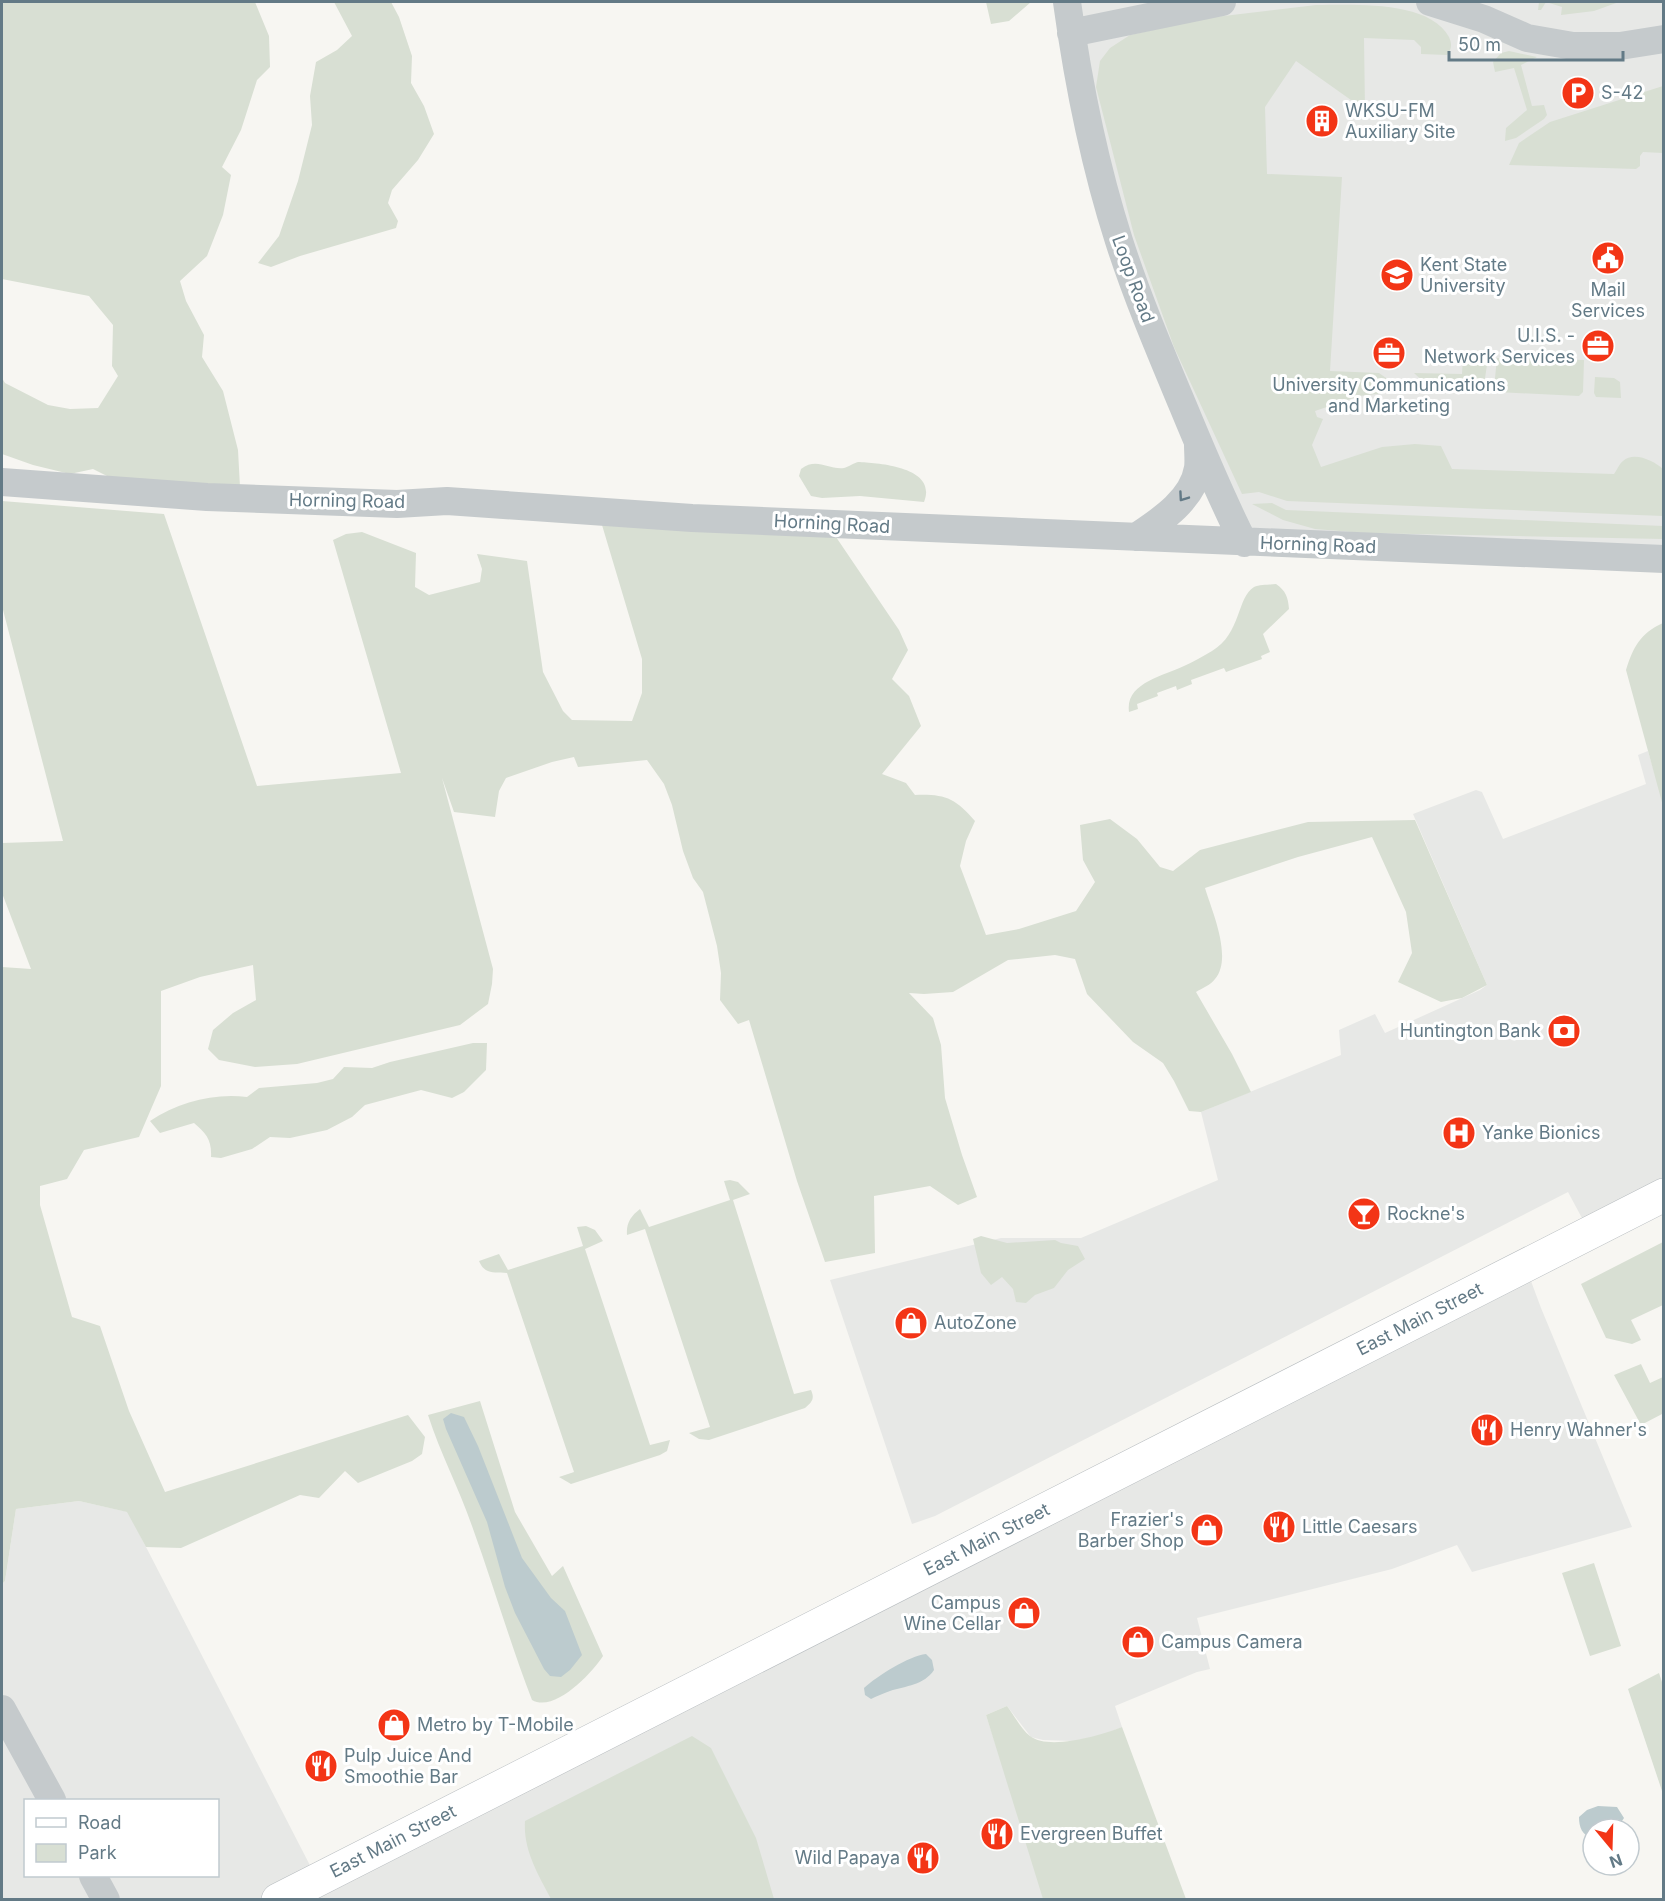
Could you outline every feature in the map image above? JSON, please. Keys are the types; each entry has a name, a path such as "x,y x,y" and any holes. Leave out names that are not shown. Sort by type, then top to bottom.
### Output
{"main road":[{"name":"East Main Street","path":"278,1899 1664,1195"}],"street":[{"name":"Loop Road","path":"1067,2 1077,69 1101,177 1119,241 1143,309 1198,443 1223,502 1244,543"},
{"path":"1071,33 1222,2"},
{"path":"1430,2 1484,19 1527,38 1565,45 1596,48 1664,39"},
{"path":"1136,537 1165,518 1182,499 1198,470 1198,443"},
{"name":"Horning Road","path":"2,482 207,497 397,504 447,501 692,518 1664,559"},
{"path":"2,1709 51,1799"},
{"path":"94,1877 106,1899"}],"shaded area":[{"name":"Kent State University","path":"1067,2 1663,2 1663,560 1244,543 1143,309"},
{"path":"1648,751 1664,805 1663,1195 1590,1233 1568,1192 935,1516 912,1524 830,1280 1001,1238 1081,1238 1218,1180 1201,1112 1341,1055 1339,1030 1375,1014 1385,1033 1487,985 1413,814 1476,790 1482,792 1503,839 1646,784 1638,755"},
{"path":"1525,1265 1632,1527 1472,1572 1457,1545 1392,1569 1197,1618 1210,1669 1197,1672 1115,1706 1122,1727 1100,1736 1073,1741 1043,1740 1031,1737 1007,1706 986,1715 1046,1899 2,1899 2,1584 5,1581 16,1509 79,1501 128,1512 317,1879"},
{"path":"451,1413 464,1417 478,1446 522,1558 551,1598 565,1611 582,1655 561,1677 550,1676 544,1669 515,1613 505,1587 487,1522 446,1429 443,1419"},
{"path":"926,1654 932,1660 934,1670 925,1679 871,1699 865,1695 864,1688 877,1678 902,1662"},
{"path":"1598,1806 1617,1807 1623,1817 1581,1817 1581,1827 1579,1817 1587,1810"}],"green space":[{"path":"2,2 255,2 269,36 270,67 257,80 241,130 222,167 231,175 223,215 207,256 180,281 186,301 204,335 202,357 223,391 238,450 240,487 125,485 93,469 70,474 33,465 2,454 2,378 5,383 48,405 70,409 98,408 118,376 112,366 113,325 89,296 2,279"},
{"path":"334,2 391,2 399,17 412,56 411,83 424,106 434,134 418,160 392,190 388,203 398,221 396,228 300,256 271,267 258,263 279,236 298,181 312,125 310,96 316,62 337,50 352,36"},
{"path":"986,2 1031,2 1009,21 991,24"},
{"path":"1539,2 1546,2 1541,10 1538,10"},
{"path":"1546,2 1619,2 1594,11 1561,15 1562,7"},
{"path":"1316,5 1369,5 1408,11 1425,16 1439,25 1449,37 1451,44 1447,55 1421,54 1421,47 1414,40 1364,38 1365,110 1296,61 1265,107 1267,174 1342,177 1330,371 1379,373 1399,387 1414,388 1415,392 1359,396 1315,411 1317,417 1323,419 1312,445 1321,467 1382,447 1415,444 1441,446 1452,469 1614,474 1623,461 1638,457 1649,460 1663,469 1663,516 1287,501 1259,492 1242,494 1174,347 1134,235 1096,87 1100,61 1110,48 1130,35 1207,18"},
{"path":"1509,51 1537,57 1521,65 1532,106 1544,105 1547,115 1516,138 1505,141 1506,128 1527,110 1514,68 1495,72 1493,62 1501,53"},
{"path":"1663,86 1663,153 1643,152 1640,156 1640,166 1636,169 1509,165 1519,143 1550,122"},
{"path":"1463,357 1488,358 1483,392 1433,391 1414,373 1462,374"},
{"path":"1497,358 1584,360 1583,392 1579,396 1497,392 1494,388"},
{"path":"1595,377 1614,378 1620,382 1621,398 1596,397"},
{"path":"858,462 892,466 915,474 923,481 926,490 924,502 860,496 822,498 811,496 799,476 801,469 812,464 844,468"},
{"path":"2,501 164,514 257,786 401,773 333,540 346,534 362,532 416,553 415,587 429,595 480,582 482,569 477,554 527,561 543,672 563,711 572,720 632,721 642,693 642,659 602,525 836,537 899,630 908,650 892,679 909,696 921,726 882,774 906,783 915,795 934,795 955,802 975,821 966,841 960,866 986,935 1019,929 1076,911 1095,882 1083,860 1080,825 1110,819 1137,839 1160,867 1173,871 1200,850 1308,822 1415,820 1487,985 1462,998 1441,1002 1398,982 1412,953 1406,912 1372,837 1298,857 1205,888 1216,921 1222,947 1222,959 1215,979 1196,992 1251,1092 1201,1112 1189,1111 1163,1063 1133,1042 1087,994 1075,959 1055,955 1008,960 953,992 909,993 933,1018 941,1045 945,1098 977,1197 958,1205 930,1186 874,1196 875,1253 825,1262 797,1181 749,1020 738,1024 720,1000 721,973 717,946 703,892 693,878 683,851 672,805 664,784 647,760 578,767 574,757 506,778 499,791 495,817 454,812 442,778 493,969 488,1004 460,1025 297,1064 255,1067 219,1060 208,1049 213,1030 233,1013 256,1000 253,965 200,977 161,991 161,1086 139,1137 84,1150 67,1179 40,1186 40,1205 72,1317 100,1326 129,1411 165,1492 408,1415 425,1437 422,1454 412,1461 358,1483 345,1471 319,1498 300,1495 181,1548 146,1547 127,1512 79,1501 16,1509 5,1581 2,1584 2,967 31,969 2,893 2,843 63,841 2,606"},
{"path":"1272,503 1286,510 1663,526 1663,539 1365,533 1315,529 1283,520 1252,504"},
{"path":"1276,584 1286,595 1289,609 1263,634 1270,652 1261,656 1262,659 1226,672 1224,668 1191,680 1192,684 1177,690 1176,686 1157,693 1158,696 1137,704 1138,709 1129,712 1129,702 1139,687 1212,651 1221,644 1234,626 1249,592 1254,587"},
{"path":"1663,623 1663,806 1626,670 1638,642 1648,631"},
{"path":"473,1043 487,1043 486,1070 464,1092 452,1098 421,1090 365,1105 352,1117 327,1130 290,1138 270,1137 252,1149 221,1158 211,1157 207,1137 194,1123 160,1133 150,1121 161,1114 197,1100 222,1096 247,1097 259,1088 317,1083 333,1079 344,1067 372,1068"},
{"path":"724,1181 738,1182 750,1194 733,1200 794,1394 811,1390 813,1398 805,1408 709,1440 699,1439 689,1433 710,1427 645,1229 627,1235 627,1227 632,1217 640,1209 649,1227 730,1200"},
{"path":"586,1226 595,1230 603,1241 585,1249 650,1445 670,1440 667,1451 660,1455 571,1484 559,1477 574,1472 507,1273 487,1271 479,1261 499,1254 508,1270 583,1246 577,1227"},
{"path":"981,1236 1007,1243 1055,1240 1078,1246 1085,1259 1068,1270 1054,1288 1035,1295 1026,1303 1016,1302 1013,1289 1002,1277 991,1285 981,1273 973,1239"},
{"path":"1663,1242 1663,1305 1631,1320 1641,1340 1632,1344 1606,1338 1581,1284"},
{"path":"1641,1364 1650,1383 1663,1377 1664,1413 1641,1425 1614,1375"},
{"path":"480,1401 515,1512 552,1576 563,1566 603,1656 582,1681 551,1701 541,1703 532,1700 467,1512 428,1415"},
{"path":"1594,1563 1621,1646 1590,1656 1562,1573"},
{"path":"1659,1673 1664,1688 1663,1794 1628,1689"},
{"path":"1007,1706 1027,1733 1039,1740 1062,1742 1076,1740 1122,1727 1186,1899 1043,1899 986,1715"},
{"path":"692,1736 711,1748 756,1838 774,1899 551,1899 529,1852 525,1821"}],"place":[{"name":"S-42","path":"1578,93"},
{"name":"WKSU-FM Auxiliary Site","path":"1322,121"},
{"name":"Mail Services","path":"1608,258"},
{"name":"Kent State University","path":"1397,275"},
{"name":"U.I.S. - Network Services","path":"1598,346"},
{"name":"University Communications and Marketing","path":"1389,353"},
{"name":"Huntington Bank","path":"1564,1031"},
{"name":"Yanke Bionics","path":"1459,1133"},
{"name":"Rockne's","path":"1364,1214"},
{"name":"AutoZone","path":"911,1323"},
{"name":"Henry Wahner's","path":"1487,1430"},
{"name":"Little Caesars","path":"1279,1527"},
{"name":"Frazier's Barber Shop","path":"1207,1530"},
{"name":"Campus Wine Cellar","path":"1024,1613"},
{"name":"Campus Camera","path":"1138,1642"},
{"name":"Metro by T-Mobile","path":"394,1725"},
{"name":"Pulp Juice And Smoothie Bar","path":"321,1766"},
{"name":"Evergreen Buffet","path":"997,1834"},
{"name":"Wild Papaya","path":"923,1858"}]}
